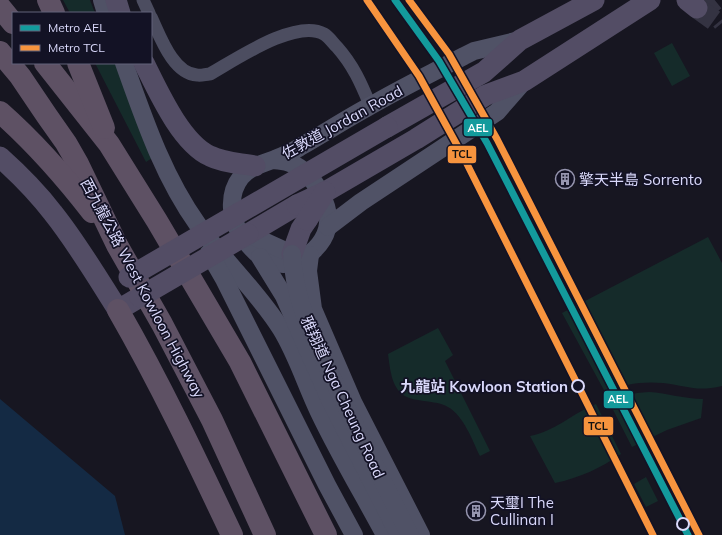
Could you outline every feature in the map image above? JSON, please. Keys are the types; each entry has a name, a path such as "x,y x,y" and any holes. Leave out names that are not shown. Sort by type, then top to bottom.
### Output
{"highway":[{"path":"48,0 54,12"},
{"path":"59,0 64,12"},
{"path":"0,7 12,22"},
{"name":"西九龍公路 West Kowloon Highway","path":"0,52 20,76 66,143 93,193 117,245 162,324 212,420 265,535"},
{"path":"46,64 109,144 157,221 240,362 326,535"},
{"path":"80,66 109,144"},
{"path":"0,112 20,129 45,156 83,201 117,245"},
{"path":"118,310 196,459 232,535"}],"main road":[{"path":"102,0 106,12"},
{"path":"116,0 120,12"},
{"name":"佐敦道 Jordan Road","path":"106,290 484,72 520,40 594,0"},
{"path":"0,157 21,176 53,212 84,256 118,310 284,212 325,192 416,139 486,95 524,81 650,0"},
{"name":"佐敦道 Jordan Road","path":"301,255 299,260 284,264 274,263 260,257 242,238 232,213 231,205 232,195 241,177 255,166 274,160 299,148 370,105 474,51 520,40"},
{"name":"雅翔道 Nga Cheung Road","path":"124,64 153,142 167,174 197,224 213,245 260,299 276,321 288,341 318,410 385,535"},
{"path":"144,64 158,92 181,129 197,148 216,158 255,166"},
{"path":"301,255 321,242 328,227 361,202 497,112 524,81"},
{"name":"佐敦道 Jordan Road","path":"274,160 293,164 305,172 313,181 327,211 328,227"},
{"path":"301,255 301,229 325,192"},
{"path":"225,222 248,234 301,255"},
{"path":"201,235 327,485 354,535"},
{"name":"雅翔道 Nga Cheung Road","path":"301,255 293,271 298,296 312,337 410,535"},
{"name":"雅翔道 Nga Cheung Road","path":"301,255 308,271 313,309 353,402 421,535"},
{"name":"雅翔道 Nga Cheung Road","path":"260,257 284,296 330,402 399,535"}],"street":[{"path":"143,0 149,12"},
{"path":"152,19 166,49 176,63 181,69 197,75 210,74 280,36 296,31 311,30 324,34 349,60 370,105"}],"green space":[{"path":"63,0 90,0 95,12 69,12"},
{"path":"672,43 690,76 672,86 654,53"},
{"path":"96,64 115,64 158,154 146,162"},
{"path":"708,237 722,263 722,386 713,388 692,388 648,382 626,385 605,392 562,313"},
{"path":"438,328 453,355 445,361 490,451 480,456 463,422 454,411 441,404 409,398 398,390 394,384 388,354"},
{"path":"649,392 703,399 701,418 667,430 632,447 608,400 637,393"},
{"path":"596,404 621,454 590,472 555,483 530,436 547,431"},
{"path":"646,477 658,501 646,507 634,484"}],"water":[{"path":"0,399 115,496 125,535 0,535"}],"tunnel":[{"path":"703,0 722,23"},
{"path":"697,8 722,26"}],"metro line":[{"name":"TCL","path":"367,0 419,76 463,156 653,535"},
{"name":"AEL","path":"395,0 439,61 487,143 688,535"},
{"name":"TCL","path":"409,0 449,54 497,139 699,535"}],"place":[{"name":"擎天半島 Sorrento","path":"565,179"},
{"name":"九龍站 Kowloon Station","path":"578,386"},
{"name":"天璽I The Cullinan I","path":"476,511"}]}
